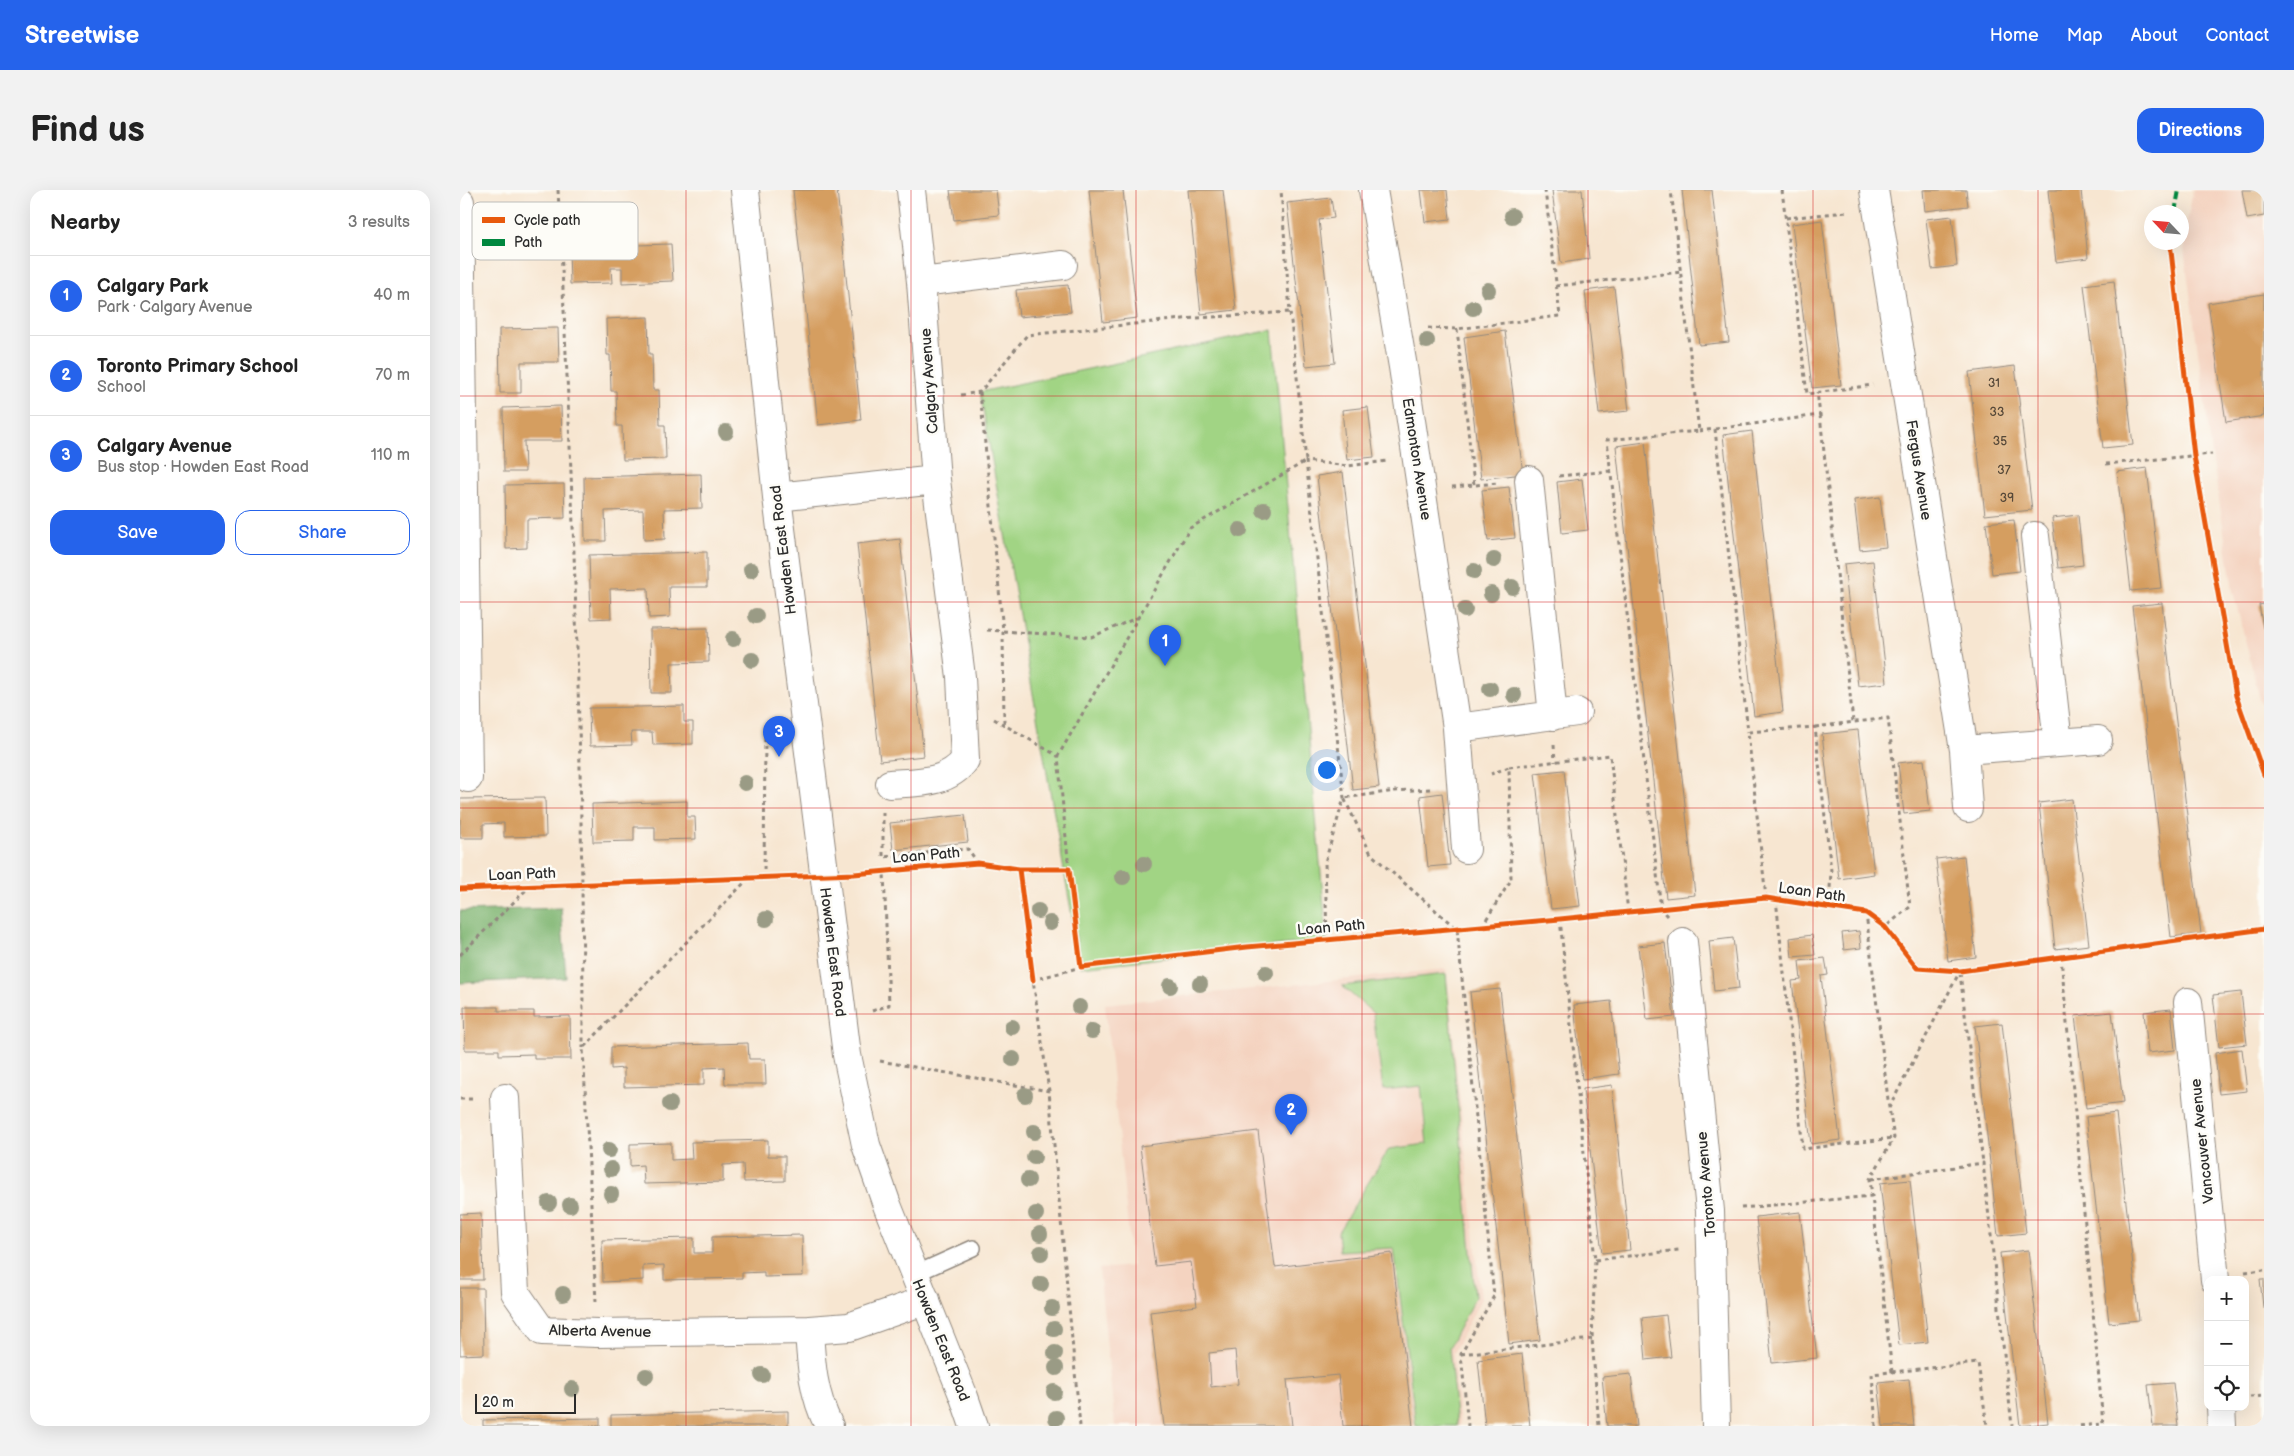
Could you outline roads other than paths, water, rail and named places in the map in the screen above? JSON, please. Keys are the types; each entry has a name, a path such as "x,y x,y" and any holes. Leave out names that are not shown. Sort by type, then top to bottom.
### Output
{"street":[{"name":"Howden East Road","path":"745,190 777,497 847,1055 866,1145 886,1205 926,1300 974,1426"},
{"name":"Calgary Avenue","path":"890,784 938,780 957,771 965,760 962,700 955,627 936,480 921,282 911,190"},
{"name":"Edmonton Avenue","path":"1374,190 1417,457 1457,728 1466,849"},
{"name":"Fergus Avenue","path":"1875,199 1964,750 1968,808"},
{"path":"460,202 468,778"},
{"path":"921,282 1063,265"},
{"path":"777,497 936,480"},
{"path":"1457,728 1565,714 1529,480"},
{"path":"2035,536 2058,743"},
{"path":"1964,750 2098,740"},
{"name":"Toronto Avenue","path":"1683,942 1710,1211 1716,1426"},
{"name":"Vancouver Avenue","path":"2188,1002 2215,1276"},
{"name":"Alberta Avenue","path":"505,1098 515,1292 542,1330 597,1333 809,1330 849,1327 926,1300"},
{"path":"809,1330 811,1366 819,1406 829,1426"},
{"path":"2221,1411 2222,1426"}],"lane":[{"path":"915,1274 973,1248"}],"place":[{"name":"Calgary Park","path":"1165,666"},
{"name":"Calgary Avenue","path":"779,757"},
{"name":"Toronto Primary School","path":"1291,1135"}]}
